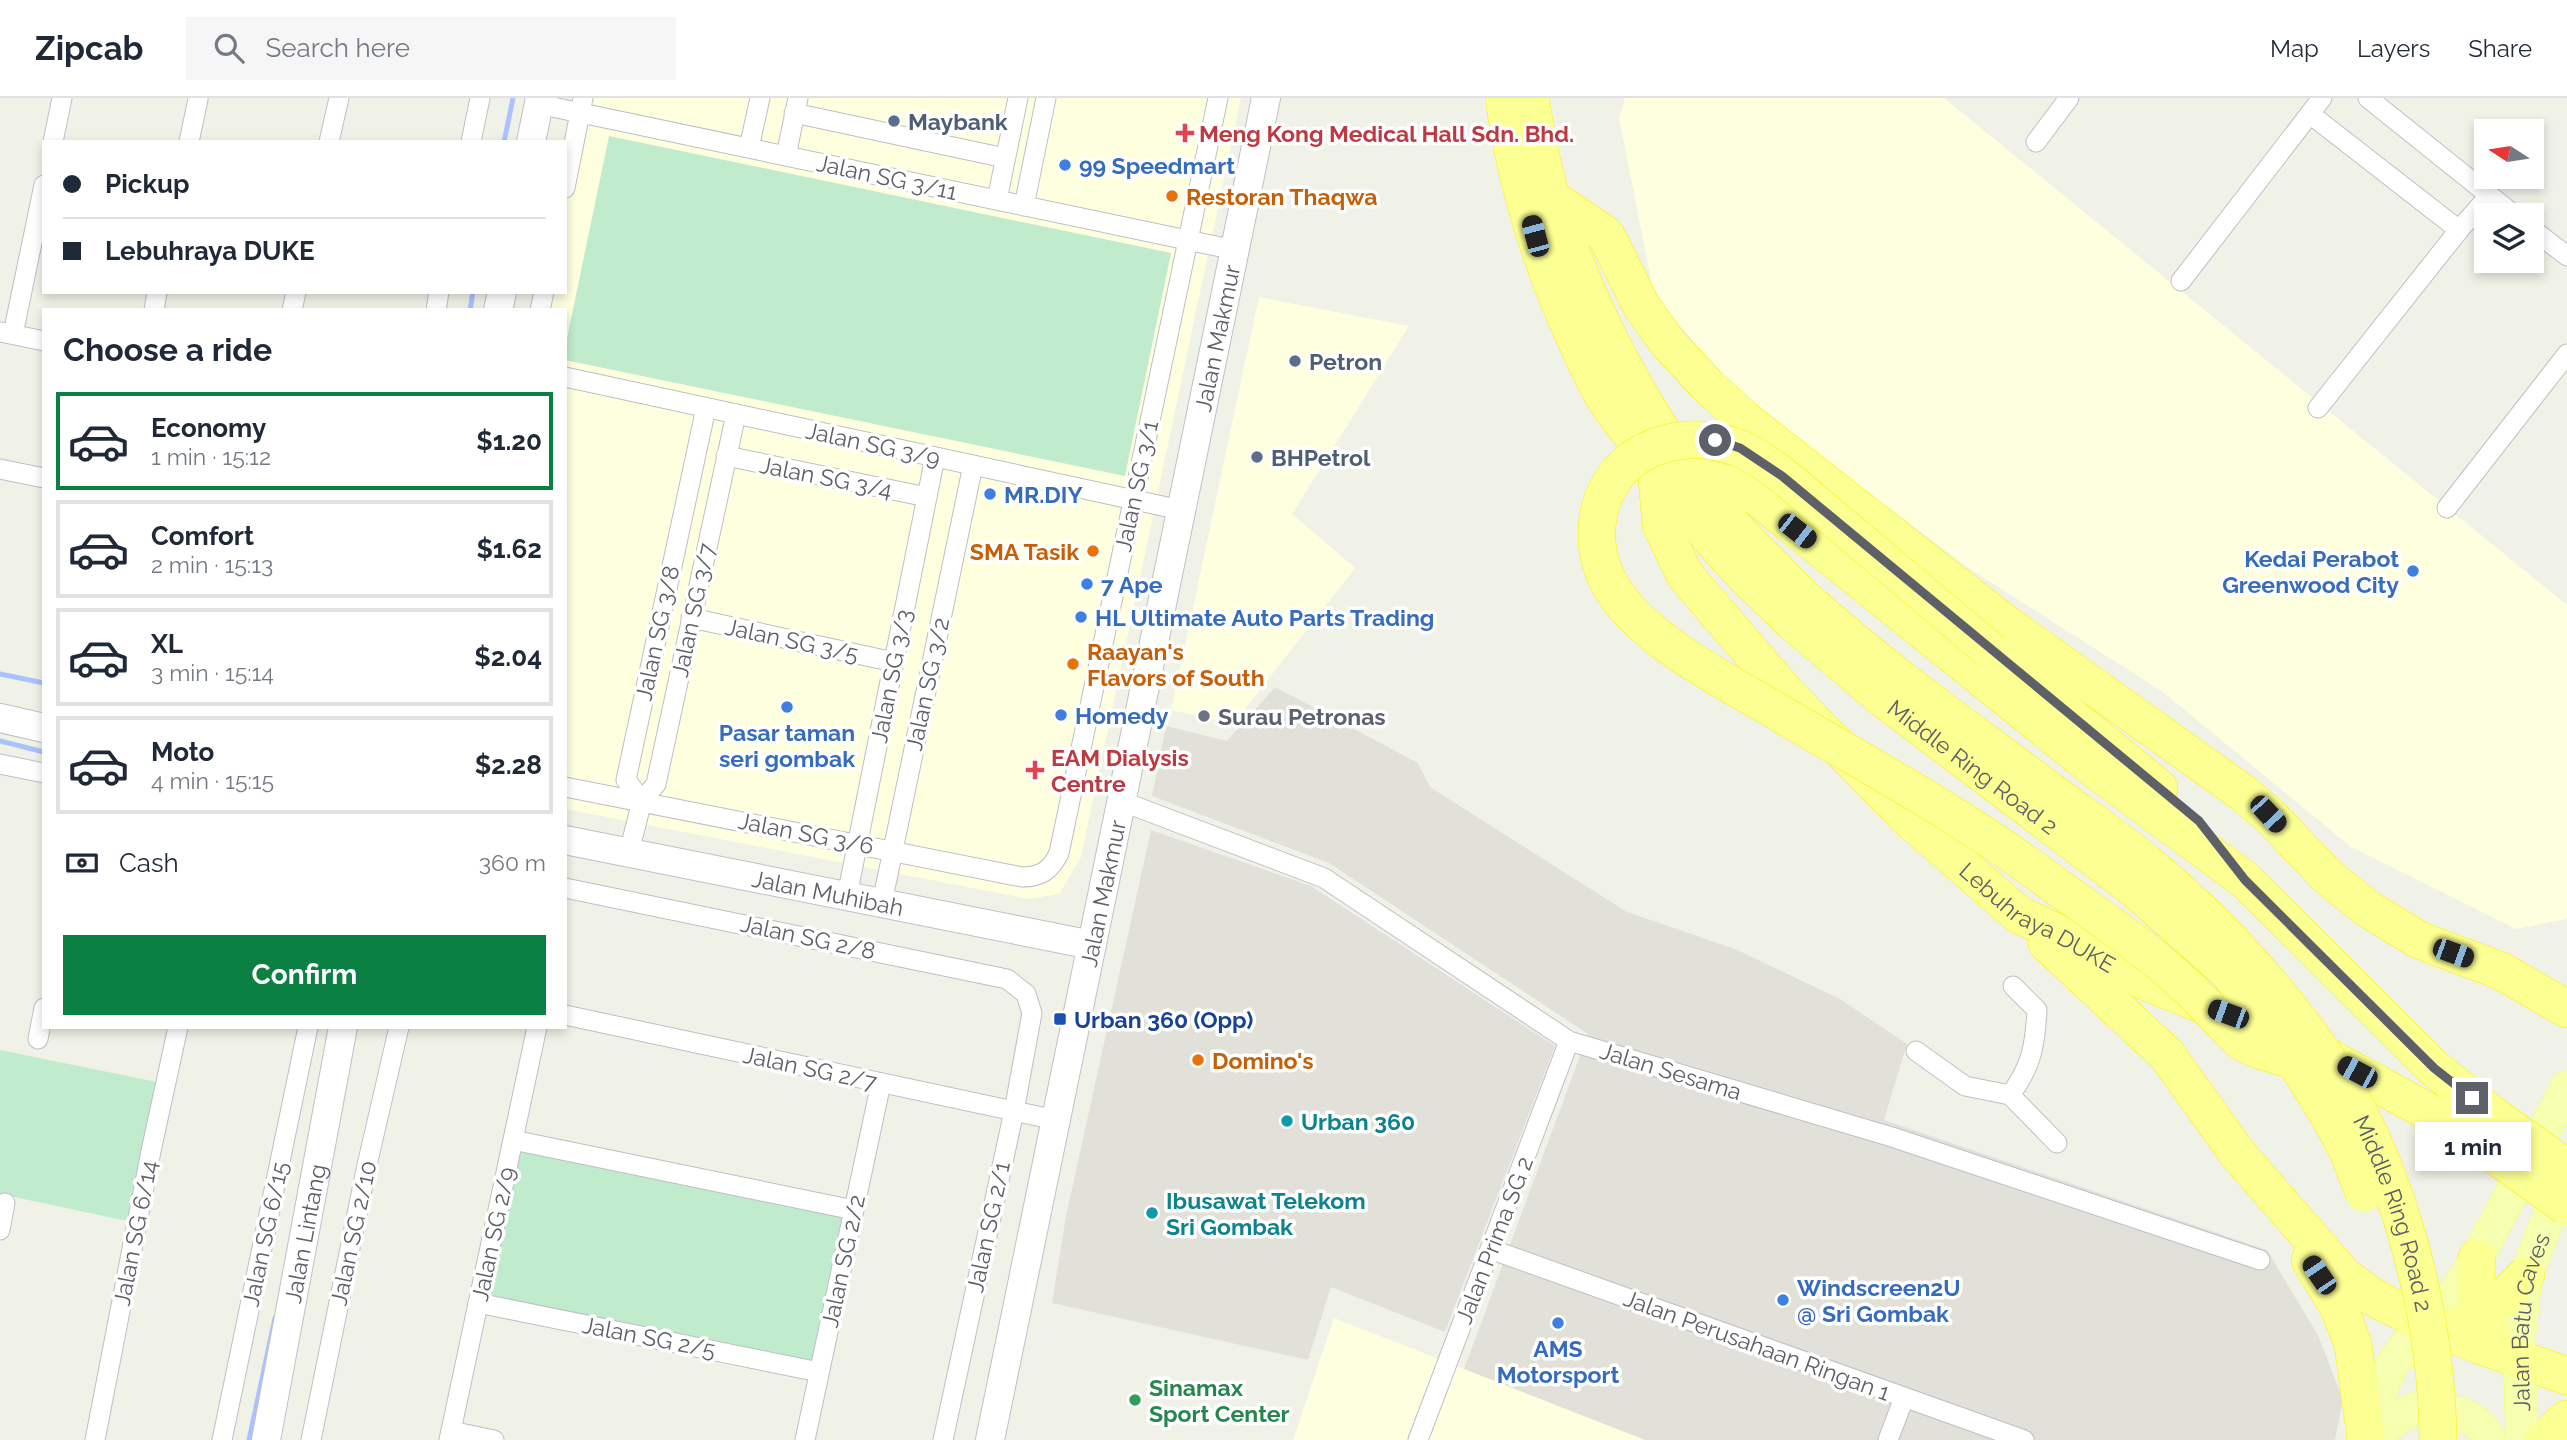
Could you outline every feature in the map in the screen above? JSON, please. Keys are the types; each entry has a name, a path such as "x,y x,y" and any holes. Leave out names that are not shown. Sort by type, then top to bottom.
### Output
{"highway":[{"name":"Middle Ring Road 2","path":"1504,98 1510,134 1541,255 1568,322 1602,392 1720,551 1757,569 1812,606 1909,684 2151,866 2247,957 2321,1051 2370,1138 2396,1203 2422,1291 2433,1351 2438,1397 2438,1440"},
{"name":"Middle Ring Road 2","path":"1530,98 1551,198 1588,296 1613,347 1693,474 1742,537 1757,569 1795,624 1884,699 2135,889 2229,973 2295,1060 2348,1152 2375,1221 2398,1297 2410,1357 2414,1440"},
{"path":"1551,198 1606,235 1641,305 1668,343 1709,387 1749,423 2006,624 2243,793 2268,814 2327,876 2368,909 2419,940 2501,971 2567,1009"},
{"path":"2295,1060 2242,1041 2176,976 2055,885 1966,823 1726,681 1655,633 1628,611 1612,589 1596,540 1597,515 1607,489 1621,468 1641,452 1690,438 1715,440 1740,448 1782,476 2199,821 2245,880 2434,1068 2567,1169"},
{"name":"Lebuhraya DUKE","path":"1656,468 1661,525 1685,575 1784,692 1899,808 2019,915 2050,929 2129,975 2292,1037 2453,1125 2567,1207"},
{"path":"1693,474 1747,489 2096,770 2245,880"},
{"path":"2019,915 2167,1055 2319,1275 2339,1308 2353,1344 2367,1440"},
{"path":"2501,971 2525,971 2567,980"},
{"path":"2237,1153 2344,1276 2372,1297 2425,1323 2567,1376"},
{"path":"2477,1258 2476,1302 2481,1318 2499,1344 2520,1359"},
{"path":"2425,1323 2463,1325 2481,1318 2526,1275"},
{"path":"2543,1440 2567,1419"}],"main road":[{"path":"2367,1440 2390,1366 2455,1292 2477,1258 2567,1087"},
{"name":"Jalan Batu Caves","path":"2522,1440 2519,1338 2526,1275 2567,1169"},
{"path":"2374,1440 2400,1416 2419,1408 2448,1410 2469,1417 2490,1440"}],"street":[{"path":"53,140 62,98"},
{"path":"329,140 339,98"},
{"path":"471,140 480,98"},
{"path":"749,148 760,98"},
{"path":"997,200 1018,98"},
{"path":"1024,206 1046,98"},
{"name":"Jalan SG 3/1","path":"1046,871 1054,864 1059,853 1218,98"},
{"name":"Jalan Makmur","path":"990,1440 1266,98"},
{"path":"2036,142 2069,98"},
{"path":"2181,281 2322,98"},
{"path":"2368,98 2498,203"},
{"path":"189,140 198,99"},
{"path":"531,140 539,101"},
{"name":"Jalan SG 3/11","path":"539,101 582,105 749,148 1235,250"},
{"path":"567,178 582,105"},
{"path":"786,156 796,106 1005,158"},
{"path":"2310,114 2459,230"},
{"path":"42,194 6,333 42,341"},
{"path":"2318,408 2489,196"},
{"path":"2544,238 2567,256"},
{"path":"2446,508 2567,354"},
{"name":"Jalan SG 3/9","path":"567,377 1181,510"},
{"name":"Jalan SG 3/8","path":"642,801 626,780 706,408"},
{"name":"Jalan SG 3/7","path":"642,801 656,784 736,414"},
{"name":"Jalan SG 3/4","path":"726,456 927,497"},
{"name":"Jalan SG 3/3","path":"847,896 935,457"},
{"name":"Jalan SG 3/2","path":"882,903 973,465"},
{"path":"0,469 42,478"},
{"name":"Jalan SG 3/5","path":"691,618 894,662"},
{"path":"0,718 42,728"},
{"path":"0,764 42,773"},
{"name":"Jalan SG 3/6","path":"567,787 1022,877 1035,877 1046,871"},
{"path":"629,852 642,801"},
{"name":"Jalan Sesama","path":"1121,801 1324,878 1569,1041 1892,1137 2260,1260"},
{"name":"Jalan Muhibah","path":"567,840 1092,945"},
{"name":"Jalan SG 2/8","path":"567,888 1007,979 1026,994 1032,1013"},
{"path":"2010,1095 2025,1075 2036,1043 2038,1010 2012,986"},
{"name":"Jalan SG 2/1","path":"943,1440 1014,1111 1032,1013"},
{"name":"Jalan SG 2/7","path":"567,1016 1056,1120"},
{"path":"38,1039 42,1018"},
{"name":"Jalan SG 6/14","path":"95,1440 178,1029"},
{"name":"Jalan SG 6/15","path":"222,1440 307,1029"},
{"name":"Jalan Lintang","path":"266,1440 343,1029"},
{"name":"Jalan Lintang","path":"285,1440 361,1029"},
{"name":"Jalan SG 2/10","path":"311,1440 367,1165 399,1029"},
{"name":"Jalan SG 2/9","path":"450,1435 537,1029"},
{"name":"Jalan Prima SG 2","path":"1418,1440 1569,1041"},
{"path":"1916,1051 1965,1086 2010,1095 2057,1143"},
{"name":"Jalan SG 2/2","path":"805,1440 881,1083"},
{"path":"513,1140 854,1210"},
{"path":"0,1230 5,1203"},
{"name":"Jalan Perusahaan Ringan 1","path":"1490,1249 2024,1440"},
{"name":"Jalan SG 2/5","path":"478,1303 819,1372"},
{"path":"1888,1440 1904,1398"},
{"path":"450,1435 494,1440"}],"shaded area":[{"path":"576,98 1241,98 1081,857 1059,894 1029,899 567,809 567,308 532,308 535,294 567,294 567,140"},
{"path":"1625,98 1944,98 2567,605 2567,919 2516,929 2351,847 2163,692 1964,565 1735,391 1654,295 1619,118"},
{"path":"609,136 1171,253 1125,476 567,360 567,338"},
{"path":"1259,297 1409,326 1292,514 1355,568 1233,724 1171,710"},
{"path":"1275,687 1418,763 1430,787 1627,912 1735,949 1840,999 1907,1044 1884,1120 2267,1250 2318,1335 2343,1399 2335,1440 1645,1440 1464,1369 1588,1034 1329,863 1152,796 1166,726 1227,741"},
{"path":"1151,830 1311,886 1555,1046 1445,1332 1331,1287 1308,1360 1052,1303 1066,1216"},
{"path":"0,1050 157,1082 127,1221 0,1194"},
{"path":"513,1140 854,1210 819,1372 478,1303"},
{"path":"1334,1318 1645,1440 1293,1440"}],"waterway":[{"path":"504,140 513,98"},
{"path":"470,308 473,294"},
{"path":"0,674 42,683"},
{"path":"0,741 42,752"},
{"path":"249,1440 275,1318"}],"place":[{"name":"Maybank","path":"894,121"},
{"name":"Meng Kong Medical Hall Sdn. Bhd.","path":"1185,133"},
{"name":"99 Speedmart","path":"1065,165"},
{"name":"Restoran Thaqwa","path":"1172,196"},
{"name":"Petron","path":"1295,361"},
{"name":"BHPetrol","path":"1257,457"},
{"name":"MR.DIY","path":"990,494"},
{"name":"SMA Tasik","path":"1093,551"},
{"name":"Kedai Perabot Greenwood City","path":"2413,571"},
{"name":"7 Ape","path":"1087,584"},
{"name":"HL Ultimate Auto Parts Trading","path":"1081,617"},
{"name":"Raayan's Flavors of South","path":"1073,664"},
{"name":"Pasar taman seri gombak","path":"787,707"},
{"name":"Homedy","path":"1061,715"},
{"name":"Surau Petronas","path":"1204,716"},
{"name":"EAM Dialysis Centre","path":"1035,770"},
{"name":"Urban 360 (Opp)","path":"1060,1019"},
{"name":"Domino's","path":"1198,1060"},
{"name":"Urban 360","path":"1287,1121"},
{"name":"Ibusawat Telekom Sri Gombak","path":"1152,1213"},
{"name":"Windscreen2U @ Sri Gombak","path":"1783,1300"},
{"name":"AMS Motorsport","path":"1558,1323"},
{"name":"Sinamax Sport Center","path":"1135,1400"}],"route":[{"path":"1715,440 1740,448 1782,476 2199,821 2245,880 2434,1068 2472,1098"}]}
